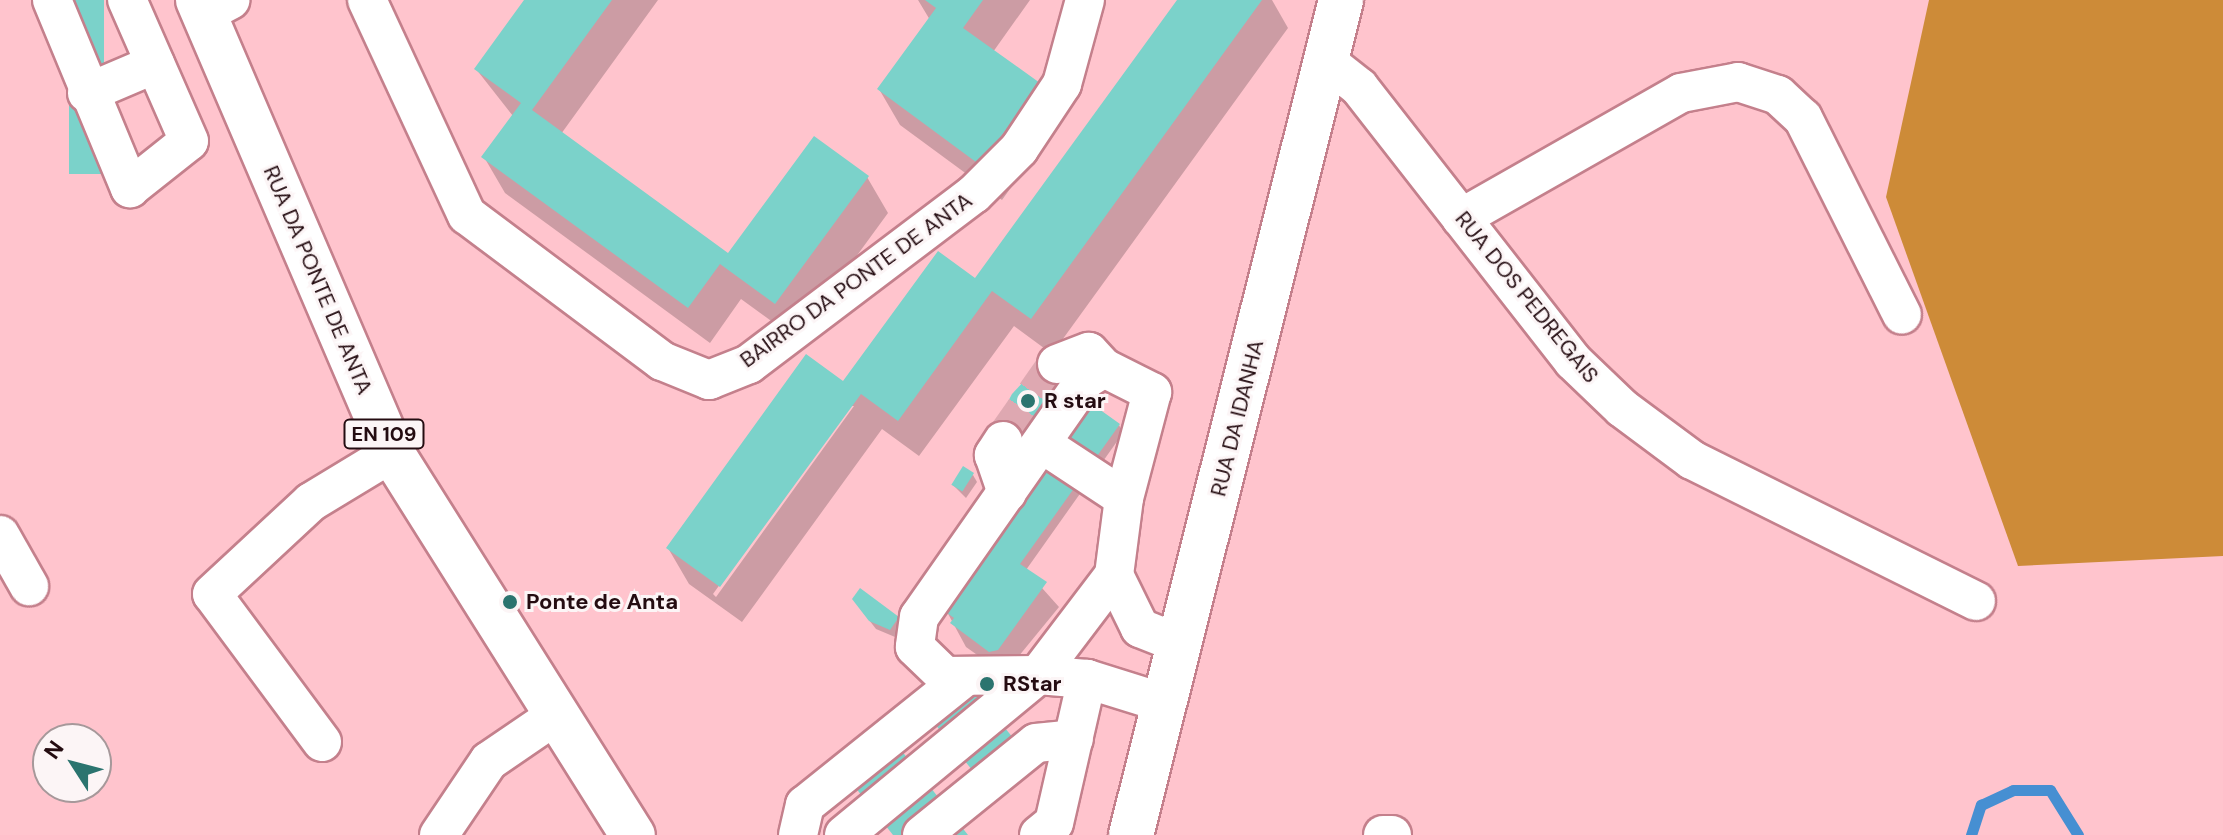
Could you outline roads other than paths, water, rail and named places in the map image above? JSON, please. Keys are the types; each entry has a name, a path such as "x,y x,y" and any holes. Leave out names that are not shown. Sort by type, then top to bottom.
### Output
{"main road":[{"name":"RUA DA IDANHA","path":"1131,835 1341,0"},
{"name":"RUA DA PONTE DE ANTA","path":"210,5 392,453 555,716 633,835"}],"street":[{"path":"52,0 87,93 130,188 189,141 127,0"},
{"name":"BAIRRO DA PONTE DE ANTA","path":"367,0 467,215 662,361 709,380 749,364 1008,160 1062,84 1085,0"},
{"name":"RUA DOS PEDREGAIS","path":"1326,61 1359,87 1573,361 1645,425 1692,460 1976,601"},
{"path":"87,93 155,64"},
{"path":"1461,218 1681,93 1738,82 1778,95 1803,118 1902,315"},
{"path":"1057,364 1089,352 1104,368 1152,392 1124,498 1114,575 1124,608 1140,628 1180,644"},
{"path":"1104,368 1085,380 919,617 915,647 928,666 962,679 1038,675 1087,679 1164,703"},
{"path":"1003,441 994,455 1007,493"},
{"path":"1042,444 1124,498"},
{"path":"322,742 212,594 311,502 392,453"},
{"path":"0,535 29,586"},
{"path":"844,835 1038,675 1114,575"},
{"path":"798,835 805,805 962,679"},
{"path":"1039,835 1054,823 1087,679"},
{"path":"439,835 489,761 555,716"},
{"path":"922,835 1036,743 1074,739"},
{"path":"1383,835 1392,835"}],"waterway":[{"path":"1971,835 1981,805 2013,790 2050,790 2078,835"}],"tunnel":[{"path":"1003,441 1057,364"}],"place":[{"name":"R star","path":"1028,401"},
{"name":"Ponte de Anta","path":"510,602"},
{"name":"RStar","path":"987,684"}]}
